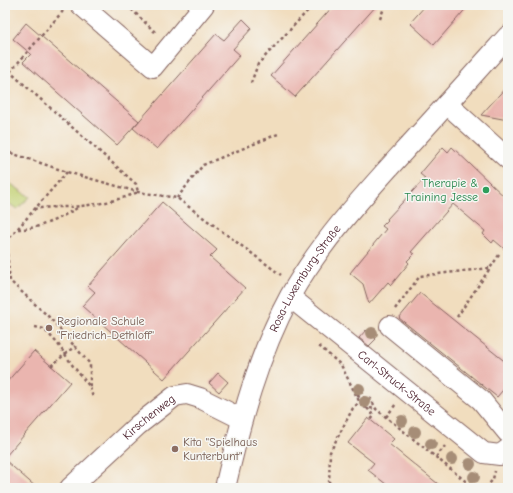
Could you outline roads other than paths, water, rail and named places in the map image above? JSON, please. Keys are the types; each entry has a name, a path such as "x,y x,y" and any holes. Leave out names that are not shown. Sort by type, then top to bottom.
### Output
{"street":[{"path":"81,5 152,67 204,5"},
{"name":"Rosa-Luxemburg-Straße","path":"225,488 242,419 273,332 290,297 328,241 366,193 508,36"},
{"path":"447,104 508,159"},
{"name":"Carl-Struck-Straße","path":"290,297 484,453 500,455 508,449"},
{"path":"392,319 481,400 508,432"},
{"name":"Kirschenweg","path":"70,488 138,425 174,396 187,394 200,398 242,419"}],"place":[{"name":"Therapie & Training Jesse","path":"486,190"},
{"name":"Regionale Schule \"Friedrich-Dethloff\"","path":"49,328"},
{"name":"Kita \"Spielhaus Kunterbunt\"","path":"175,449"}]}
